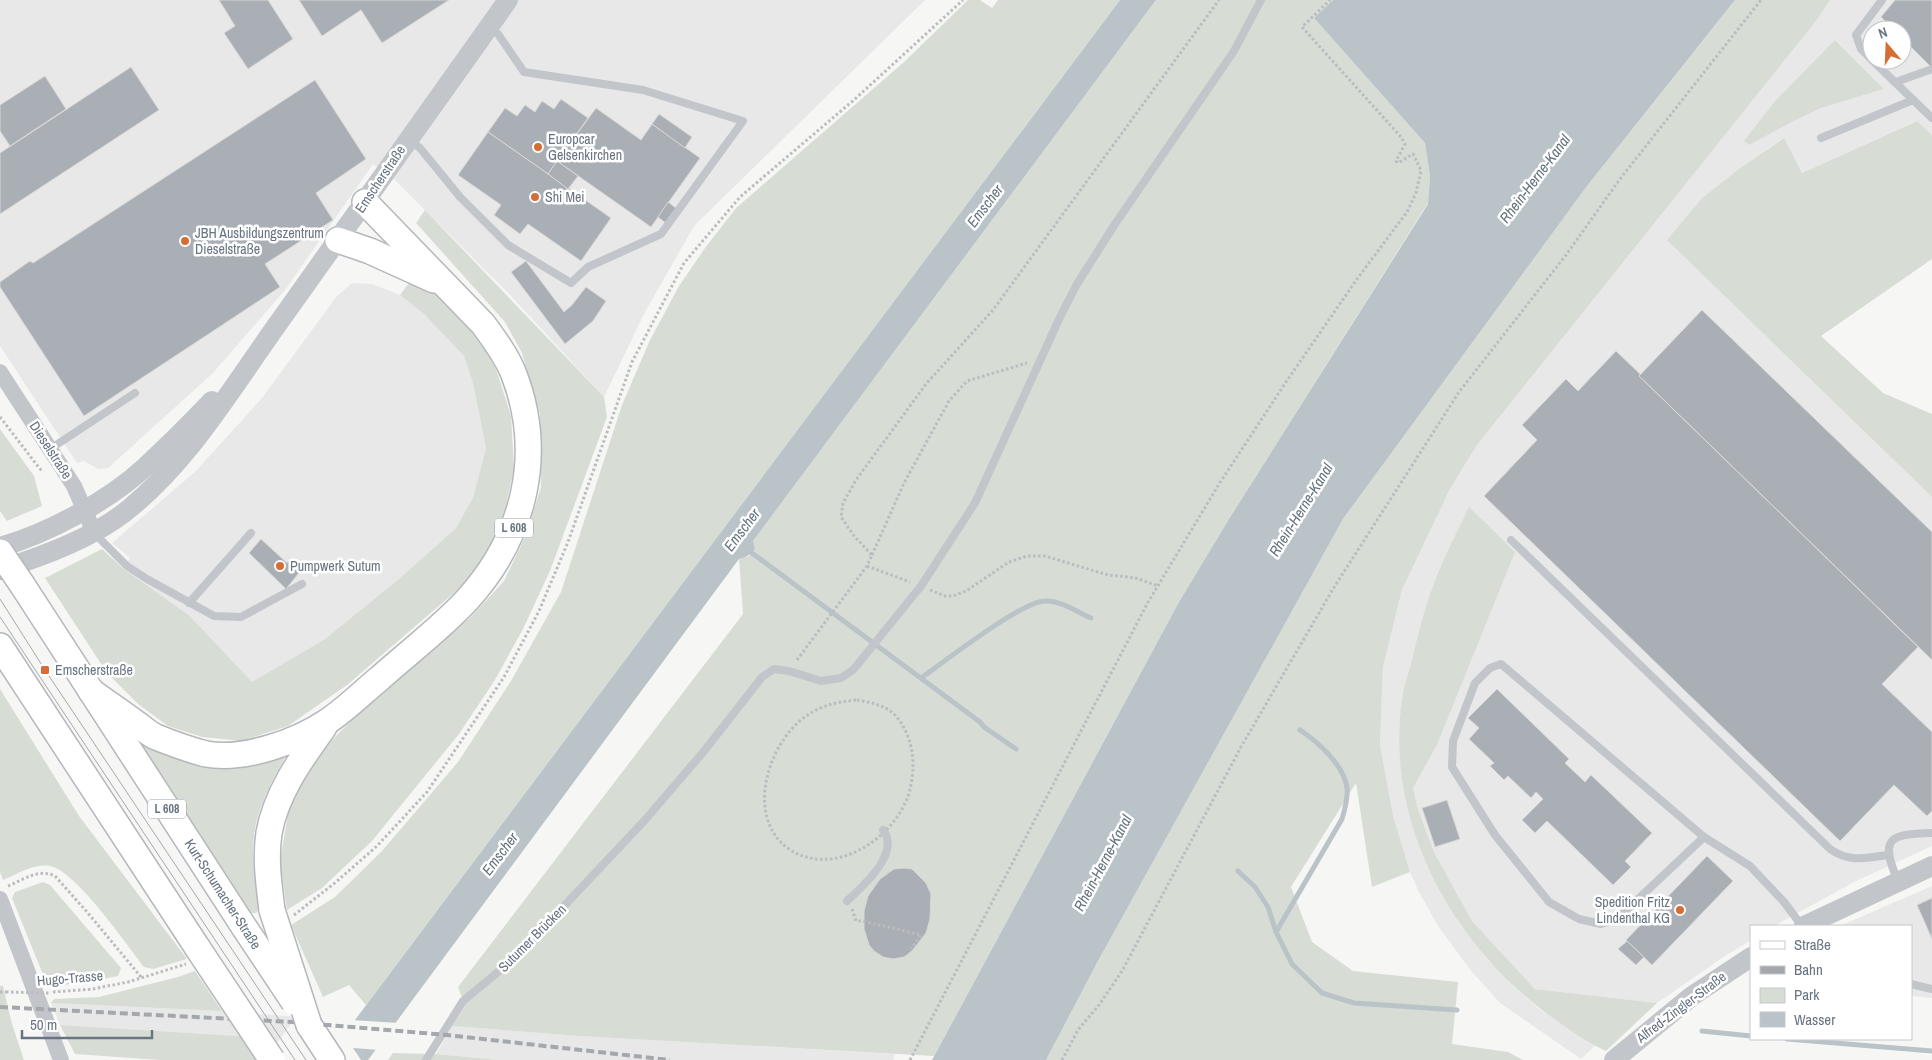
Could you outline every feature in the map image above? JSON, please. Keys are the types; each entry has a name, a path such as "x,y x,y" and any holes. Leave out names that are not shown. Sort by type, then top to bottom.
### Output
{"main road":[{"name":"L 608","path":"91,691 155,736 207,754 247,754 293,740 328,721 442,625 467,600 502,553 513,531 522,503 527,474 526,420 512,372 499,347 483,324 365,202"},
{"name":"L 608","path":"338,240 370,251 446,285"},
{"name":"Kurt-Schumacher-Straße","path":"0,552 332,1060"},
{"path":"0,646 194,955 272,1060"},
{"name":"L 608","path":"309,1025 282,914 267,867 269,834 275,809 285,787 305,753 328,721"}],"street":[{"name":"Emscherstraße","path":"0,570 56,549 94,532 128,510 159,482 211,420 253,358 508,0"},
{"name":"Emscherstraße","path":"0,547 84,510 142,470 253,358"},
{"name":"Dieselstraße","path":"0,372 74,486 94,532"},
{"path":"1808,925 1828,921 1898,881 1932,866"},
{"path":"3,893 61,1060"},
{"name":"Alfred-Zingler-Straße","path":"1614,1060 1692,996 1750,958"}],"lane":[{"path":"789,671 821,681 841,678 862,659 920,586 975,502 1040,359 1077,284 1115,224 1234,51 1261,0"},
{"path":"1867,20 1882,0"},
{"path":"408,139 420,148 460,197 508,245 571,283 588,268 661,234 744,121 643,90 524,72 498,34 488,27"},
{"path":"1862,27 1856,35 1862,50"},
{"path":"1896,82 1932,69"},
{"path":"1883,70 1932,118"},
{"path":"1821,138 1913,100"},
{"path":"50,449 135,393"},
{"path":"94,532 127,566 214,616 241,617 302,584"},
{"path":"189,603 251,533"},
{"path":"1511,540 1830,849 1841,857 1848,859 1888,855"},
{"path":"1704,837 1617,919 1601,924 1586,921 1549,902 1495,835 1452,767 1453,741 1475,683 1490,668 1501,664 1704,837 1750,866 1784,902 1802,925"},
{"name":"Sutumer Brücken","path":"426,1060 464,1001 516,957 645,820 705,750 762,677 774,669 789,671"},
{"path":"847,901 864,886 884,859 888,837 882,830"},
{"path":"1898,881 1888,855 1888,848 1892,841 1905,834 1932,833"},
{"path":"1912,984 1932,989"}],"path":[{"path":"282,914 336,882 377,846 427,792 504,677 539,610 568,542 632,362 684,263 740,197 855,99 963,0"},
{"path":"872,555 854,536 841,517 843,503 856,480 926,384 993,310 1219,0"},
{"path":"910,1060 1158,586 1219,484 1357,279 1407,212 1416,193 1421,170 1413,154 1398,163 1396,161 1405,144 1401,137 1302,27 1330,0"},
{"path":"1062,1060 1082,1024 1099,1005 1122,970 1241,747 1333,589 1454,400 1566,255 1626,172 1761,0"},
{"path":"789,671 867,566 904,483 949,401 957,391 967,382 990,373 1040,359"},
{"path":"867,566 945,596 953,596 966,591 1009,562 1027,556 1045,556 1063,560 1108,575 1136,578 1158,586"},
{"path":"874,840 863,849 847,856 833,860 818,861 795,853 774,834 765,806 768,773 778,748 785,736 795,726 816,710 834,702 857,700 876,704 890,711 905,729 912,747 913,771 909,794 902,810 893,822"},
{"path":"3,893 39,873 48,873 55,876 141,978"},
{"path":"847,901 856,921 921,935 911,949"},
{"name":"Hugo-Trasse","path":"0,992 50,993 93,989 173,969 194,955"}],"shaded area":[{"path":"0,0 925,0 694,226 645,312 604,397 510,295 395,180 373,164 285,290 213,373 108,468 98,469 84,461 77,463 0,346"},
{"path":"1830,0 1932,0 1932,135 1916,121 1802,173 1783,138 1702,198 1668,240 1932,497 1932,846 1854,882 1776,925 1750,925 1750,941 1657,1003 1535,989 1472,921 1434,852 1418,809 1413,788 1436,747 1469,508 1435,582 1417,638 1402,699 1406,802 1458,922 1486,958 1514,987 1538,1008 1595,1046 1581,1059 1500,1003 1472,972 1438,926 1419,892 1410,872 1393,815 1380,745 1383,667 1402,590 1450,489 1477,445 1816,21","holes":["1862,20 1912,20 1912,70 1865,70 1884,89 1821,108 1786,125 1835,40 1862,67"]},
{"path":"352,283 372,284 400,295 424,314 464,356 473,383 486,448 473,499 456,528 400,578 325,639 252,682 190,616 124,569 130,558 112,543 195,472 262,398 337,296"},
{"path":"1932,886 1932,998 1912,996 1912,925 1842,925"},
{"path":"51,1003 222,1011 296,1017 277,1043 240,1036 60,1025"},
{"path":"452,1026 579,1036 895,1054 893,1060 499,1060 436,1054"}],"green space":[{"path":"968,0 980,0 992,8 998,0 1120,0 366,1005 349,985 323,997 291,925 335,897 382,851 458,762 511,681 561,592 622,405 650,340 679,286 736,208 904,62"},
{"path":"1156,0 1333,0 1314,18 1425,143 1430,176 1428,203 1229,519 1179,602 934,1056 579,1036 452,1026 465,1006 458,987 743,614 739,559 749,556 755,549 753,541"},
{"path":"1735,0 1830,0 1816,21 1477,445 1450,489 1402,590 1383,667 1380,745 1393,815 1410,872 1372,887 1356,783 1291,887 1312,942 1353,971 1458,982 1452,1044 1508,1052 1523,1060 1046,1060 1098,961 1343,519 1587,186"},
{"path":"1835,40 1862,67 1862,70 1865,70 1884,89 1821,108 1749,145 1744,141 1776,100"},
{"path":"1917,121 1932,135 1932,259 1821,336 1883,393 1932,414 1932,497 1667,240 1702,198 1740,168 1784,138 1802,173"},
{"path":"425,210 604,397 607,417 550,571 523,629 495,680 459,734 372,841 322,888 287,910 280,862 289,808 308,771 330,742 367,705 471,617 504,581 526,535 541,487 540,414 522,353 505,322 416,223"},
{"path":"412,279 441,297 475,332 496,369 511,416 514,469 505,509 491,545 469,580 347,685 288,726 242,741 202,737 168,726 138,704 107,673 45,578 102,549 124,569 190,616 252,682 325,639 400,578 456,528 473,498 486,448 473,383 464,356 424,314 400,295"},
{"path":"0,429 34,476 42,506 7,521 0,511"},
{"path":"1469,507 1515,552 1436,747 1413,788 1418,809 1434,852 1472,921 1535,989 1657,1003 1606,1051 1557,1021 1521,992 1488,959 1459,922 1435,881 1417,838 1404,793 1399,747 1404,688 1434,583"},
{"path":"0,689 79,816 187,959 153,969 144,967 100,910 74,881 61,871 50,866 38,866 3,880 0,872"},
{"path":"138,740 287,754 276,773 258,814 253,845 260,909 256,913 251,913"},
{"path":"43,882 50,885 121,968 118,976 48,987 12,898 15,892"},
{"path":"195,971 222,1011 51,1003 54,999 99,997"},
{"path":"0,986 3,986 12,1024 24,1060 0,1060"},
{"path":"60,1025 240,1036 257,1060 160,1060 75,1054"},
{"path":"393,1053 436,1054 499,1060 388,1060"}],"water":[{"name":"Emscher","path":"1120,0 1156,0 753,541 755,549 752,553 739,559 368,1060 325,1060"},
{"name":"Rhein-Herne-Kanal","path":"1333,0 1735,0 1587,186 1343,519 1098,961 1046,1060 932,1060 1179,602 1229,519 1428,204 1430,176 1425,143 1314,18"}],"pier":[{"path":"351,1020 399,1023 379,1050 353,1048 361,1060 323,1060"}],"building":[{"path":"219,0 268,0 293,39 248,69 224,33 235,26"},
{"path":"299,0 449,0 382,43 361,10 322,36"},
{"path":"1895,0 1932,0 1932,68 1912,48 1912,20 1884,20 1881,17"},
{"path":"131,67 159,110 0,214 0,153"},
{"path":"45,76 66,109 10,146 0,131 0,105"},
{"name":"JBH Ausbildungszentrum Dieselstraße","path":"315,80 366,159 316,193 333,220 265,264 280,287 84,416 0,287 0,282 30,261 33,263"},
{"name":"Europcar Gelsenkirchen","path":"561,99 588,118 548,174 488,132 505,108 517,116 525,105 535,112 542,101 554,109"},
{"path":"596,108 641,140 652,124 700,158 651,227 557,161"},
{"path":"659,114 692,137 685,148 652,124"},
{"name":"Shi Mei","path":"488,132 611,218 581,261 528,224 520,234 494,215 501,205 458,175"},
{"path":"557,161 578,176 568,189 548,174"},
{"path":"668,202 677,209 667,224 658,217"},
{"path":"526,261 564,312 586,287 606,301 593,321 565,344 511,272"},
{"path":"1702,310 1932,532 1932,660 1639,376"},
{"path":"1616,351 1640,374 1639,376 1918,647 1882,684 1932,732 1932,811 1927,816 1894,785 1840,841 1484,496 1537,440 1522,425 1566,379 1578,391"},
{"name":"Pumpwerk Sutum","path":"261,539 287,563 290,558 302,569 286,589 249,553"},
{"path":"1497,689 1569,759 1565,763 1585,782 1591,775 1652,833 1625,861 1631,867 1613,885 1547,821 1535,833 1522,820 1543,799 1536,792 1531,798 1508,776 1504,780 1490,766 1494,763 1469,739 1479,728 1468,718"},
{"path":"1447,800 1460,839 1435,847 1422,808"},
{"name":"Spedition Fritz Lindenthal KG","path":"1707,856 1733,881 1652,965 1626,940"},
{"path":"894,869 912,869 926,883 931,894 930,919 926,933 912,951 904,957 893,959 883,957 869,945 864,929 864,911 868,896 880,879"},
{"path":"1932,898 1932,939 1917,905"},
{"path":"1627,941 1644,957 1636,965 1618,949"}],"waterway":[{"path":"752,553 1016,749"},
{"path":"921,678 1002,621 1034,604 1045,601 1057,602 1091,618"},
{"path":"1276,932 1342,819 1347,800 1345,779 1336,763 1315,741 1300,730"},
{"path":"1238,871 1255,887 1268,907 1276,932 1292,964 1322,993 1354,1003 1457,1010"},
{"path":"1702,1031 1750,1036"},
{"path":"1799,1040 1932,1051"}],"tram line":[{"path":"0,599 45,670 306,1060"},
{"path":"0,617 295,1060"}],"railway":[{"path":"0,1007 292,1022 447,1035 670,1060"}],"place":[{"name":"Europcar Gelsenkirchen","path":"538,147"},
{"name":"Shi Mei","path":"535,197"},
{"name":"JBH Ausbildungszentrum Dieselstraße","path":"185,241"},
{"name":"Pumpwerk Sutum","path":"280,566"},
{"name":"Emscherstraße","path":"45,670"},
{"name":"Spedition Fritz Lindenthal KG","path":"1680,910"}]}
